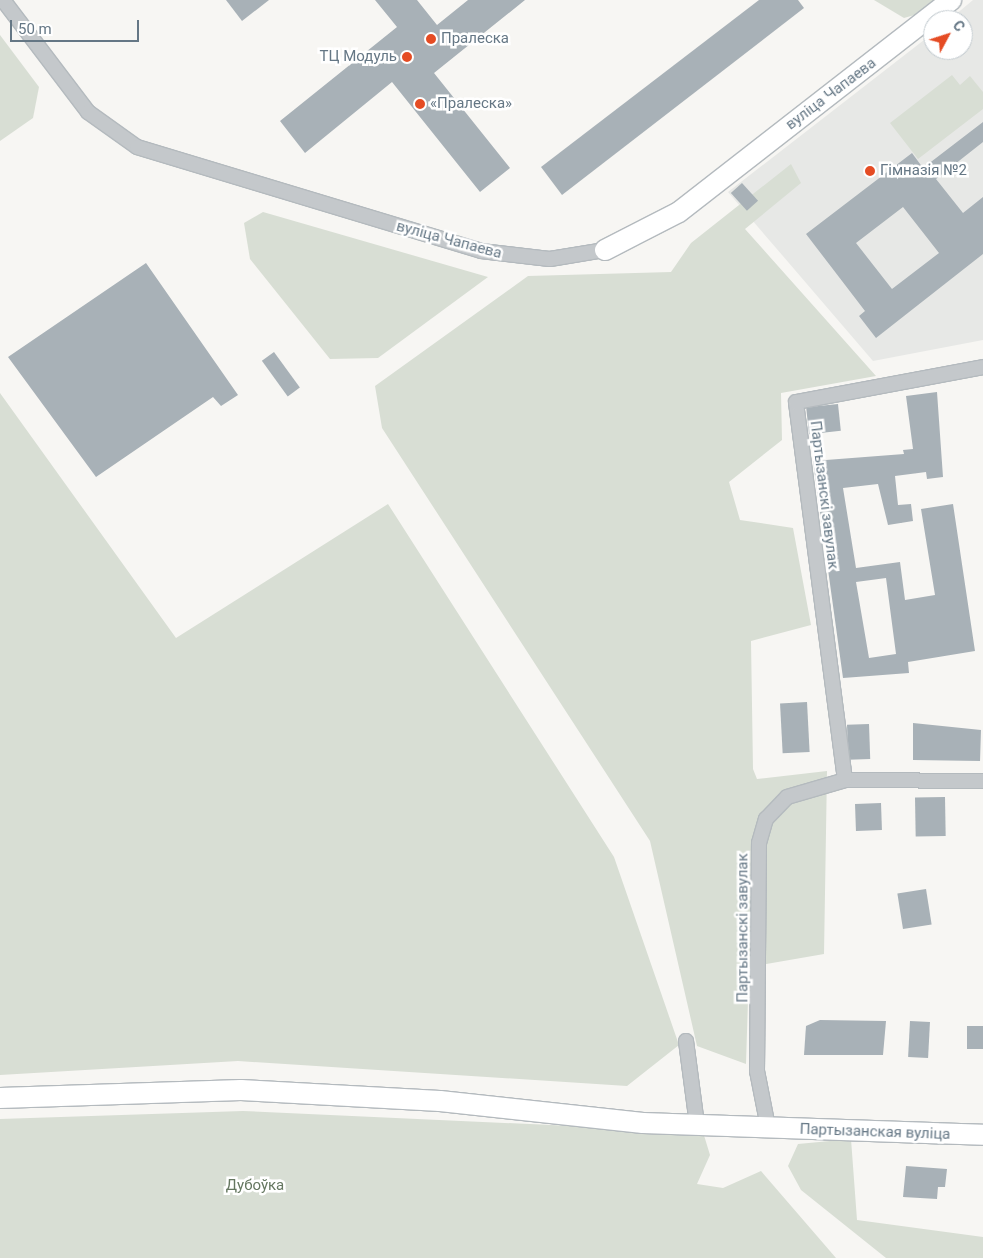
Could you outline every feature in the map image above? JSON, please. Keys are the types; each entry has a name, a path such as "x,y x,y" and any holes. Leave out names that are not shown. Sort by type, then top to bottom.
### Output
{"main road":[{"name":"вуліца Чапаева","path":"605,250 679,212 951,0"},
{"name":"Партызанская вуліца","path":"0,1098 241,1090 440,1101 644,1123 983,1135"}],"street":[{"name":"вуліца Чапаева","path":"3,0 88,112 137,147 481,251 550,259 605,250"},
{"name":"Партызанскі завулак","path":"845,780 796,402 983,367"},
{"name":"Партызанскі завулак","path":"768,1127 757,1071 759,843 766,819 787,797 845,780 983,781"},
{"path":"686,1041 697,1124"}],"shaded area":[{"name":"Гімназія №2","path":"973,0 983,0 983,340 873,361 728,192 923,41 923,60 973,60 973,10 961,10"}],"green space":[{"path":"874,0 935,0 918,14 904,18"},
{"path":"0,35 39,87 33,118 0,141"},
{"path":"952,75 960,85 970,76 983,92 983,109 918,159 890,123"},
{"path":"791,164 801,183 745,229 876,376 781,393 782,440 729,482 740,520 793,528 811,625 751,641 753,769 757,779 827,771 824,954 749,967 746,1064 697,1046 650,841 382,428 375,386 528,276 671,272 691,243"},
{"path":"263,212 488,277 378,358 330,359 250,259 244,223"},
{"path":"0,393 176,638 388,504 614,857 679,1045 627,1086 238,1061 0,1075"},
{"name":"Дубоўка","path":"243,1111 703,1132 710,1155 697,1184 723,1188 761,1171 836,1258 0,1258 0,1119"},
{"path":"851,1139 857,1220 983,1237 983,1258 886,1258 801,1190 788,1166 798,1144"}],"building":[{"path":"226,0 269,0 242,21"},
{"path":"375,0 417,0 437,25 468,0 525,0 434,73 510,168 480,192 392,82 305,153 280,121 397,27"},
{"path":"759,0 798,0 804,8 562,195 541,167"},
{"name":"Гімназія №2","path":"983,122 983,142 936,179 963,213 983,197 983,254 876,338 859,316 865,311 806,234 912,153 923,168","holes":["903,207 939,253 892,289 856,243"]},
{"path":"742,183 758,201 747,211 731,193"},
{"path":"146,263 238,395 221,406 213,397 96,477 8,357"},
{"path":"274,352 300,388 288,396 262,361"},
{"path":"937,392 943,477 927,479 926,472 895,476 898,505 911,504 913,521 888,525 878,484 843,488 856,568 900,562 905,600 935,595 921,509 953,504 975,651 908,662 909,673 843,678 813,461 904,454 903,450 913,449 906,396","holes":["886,578 896,654 869,658 856,582"]},
{"path":"838,404 841,431 809,434 806,407"},
{"path":"807,702 810,752 783,753 780,703"},
{"path":"913,723 981,730 980,761 913,760"},
{"path":"869,724 870,759 848,760 847,725"},
{"path":"945,797 946,836 916,837 915,798"},
{"path":"881,803 882,830 856,831 855,804"},
{"path":"926,889 932,925 903,929 897,894"},
{"path":"820,1020 886,1021 883,1055 804,1055 806,1026"},
{"path":"910,1021 930,1022 928,1058 908,1057"},
{"path":"967,1026 983,1026 983,1049 967,1049"},
{"path":"906,1166 947,1169 945,1187 938,1187 937,1199 903,1197"}],"place":[{"name":"Пралеска","path":"431,39"},
{"name":"ТЦ Модуль","path":"407,57"},
{"name":"«Пралеска»","path":"420,104"},
{"name":"Гімназія №2","path":"870,171"}]}
